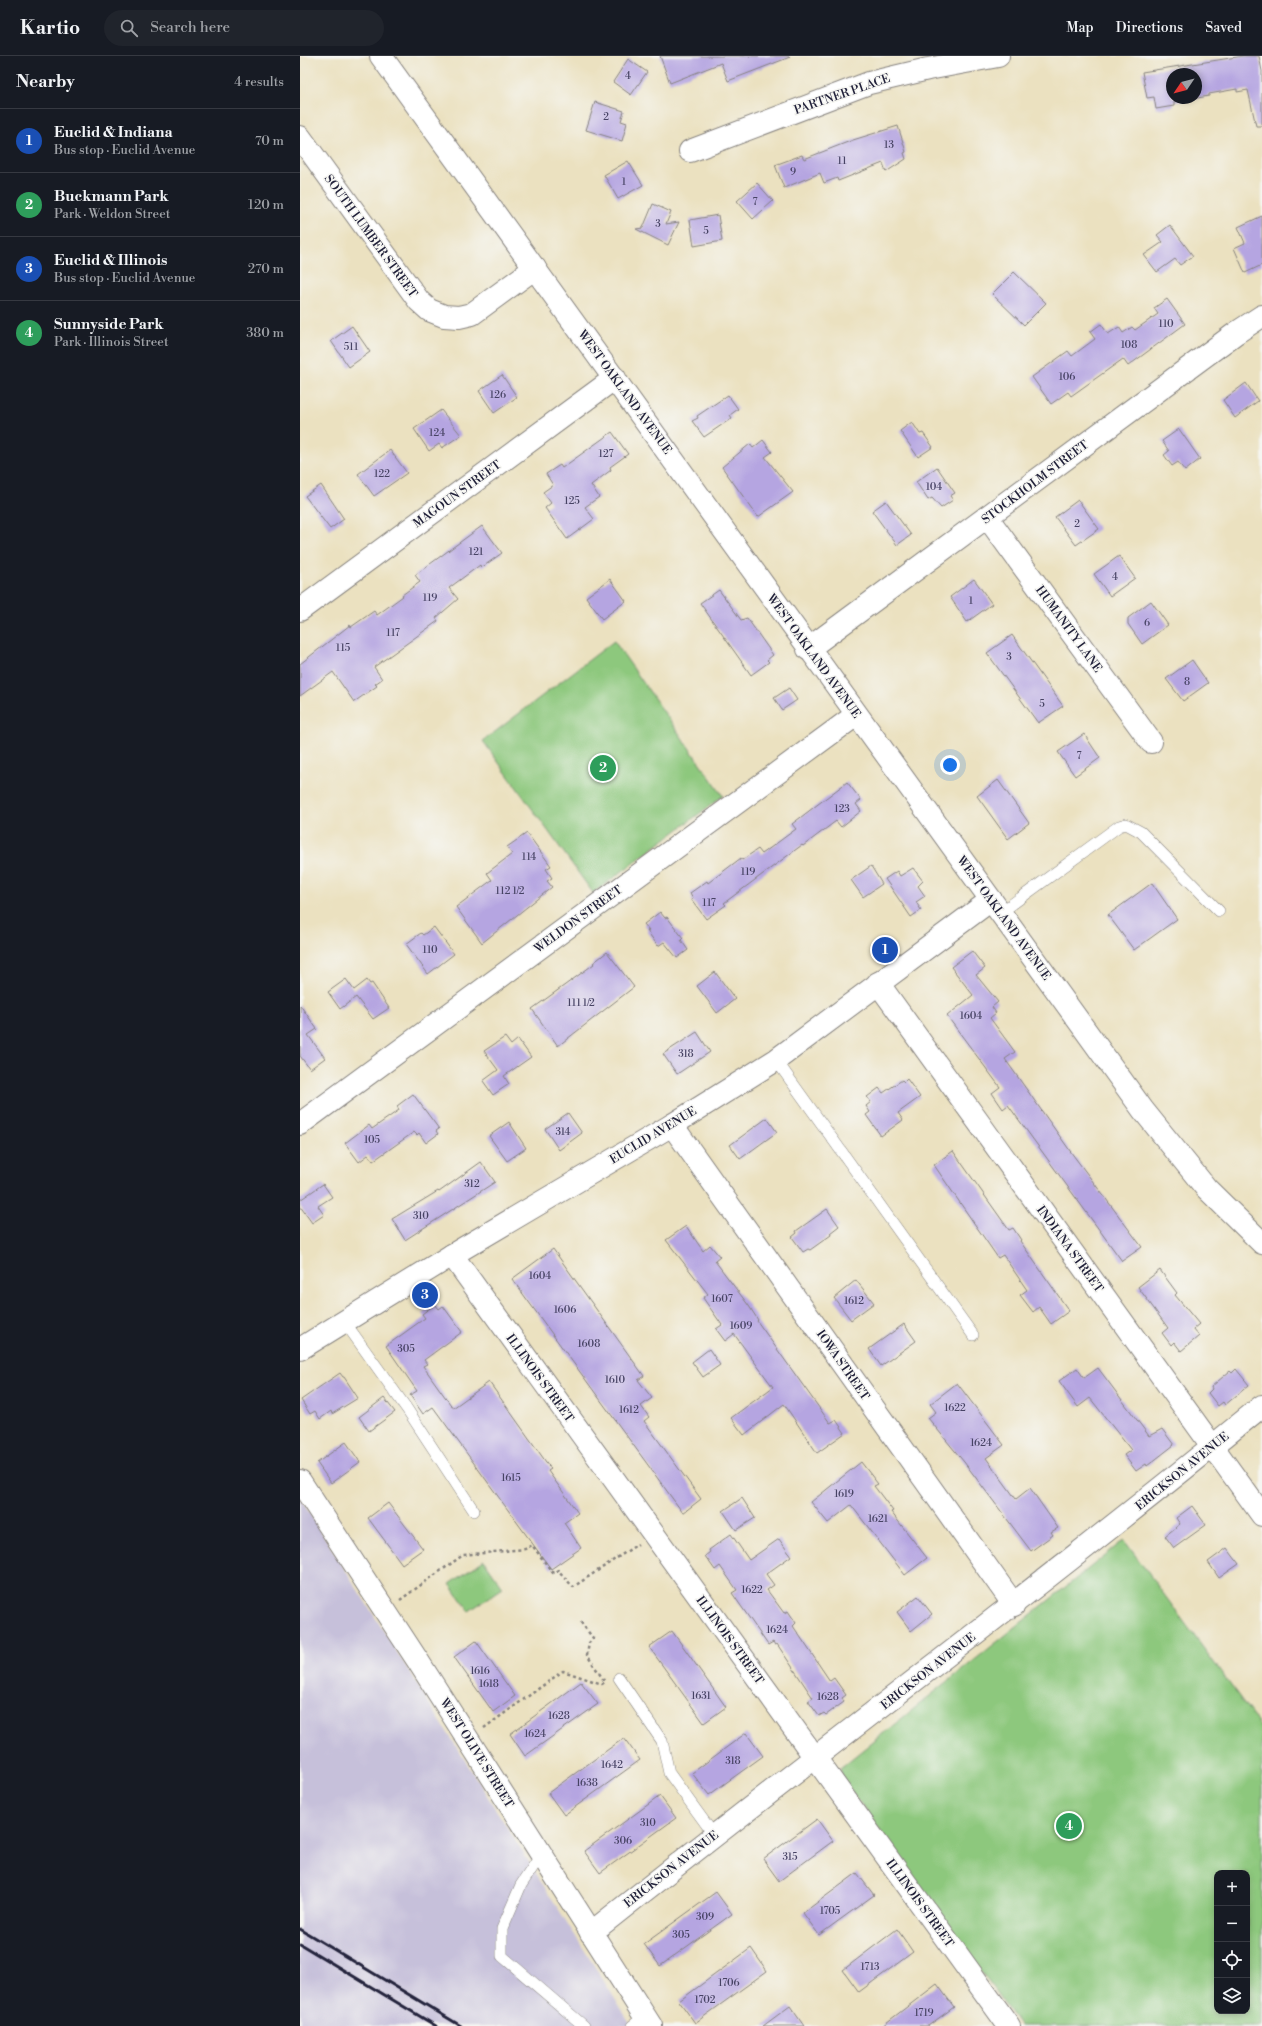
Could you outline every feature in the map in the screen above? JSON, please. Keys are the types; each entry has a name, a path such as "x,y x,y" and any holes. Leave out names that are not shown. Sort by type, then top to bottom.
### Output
{"street":[{"name":"WEST OAKLAND AVENUE","path":"381,56 615,378 808,649 1143,1110 1206,1188 1262,1243"},
{"name":"PARTNER PLACE","path":"690,151 870,83 901,74 998,56"},
{"name":"SOUTH LUMBER STREET","path":"300,137 419,301 429,310 444,316 459,317 472,314 535,268"},
{"name":"STOCKHOLM STREET","path":"808,649 1236,332 1260,321"},
{"name":"MAGOUN STREET","path":"300,610 615,378"},
{"name":"HUMANITY LANE","path":"987,517 1151,742"},
{"name":"WELDON STREET","path":"300,1124 856,715"},
{"name":"EUCLID AVENUE","path":"300,1349 452,1255 672,1125 776,1060 878,983 995,906"},
{"name":"INDIANA STREET","path":"878,983 1262,1515"},
{"name":"IOWA STREET","path":"672,1125 1014,1605"},
{"name":"ILLINOIS STREET","path":"452,1255 1009,2026"},
{"name":"ERICKSON AVENUE","path":"591,1933 714,1835 816,1759 1014,1605 1262,1406"},
{"name":"WEST OLIVE STREET","path":"300,1481 385,1610 542,1855 591,1933 642,2023"}],"lane":[{"path":"995,906 1119,826 1126,824 1141,832 1219,911"},
{"path":"776,1060 973,1334"},
{"path":"344,1321 402,1403 474,1511"},
{"path":"619,1678 662,1741 669,1773 714,1835"},
{"path":"542,1855 521,1885 502,1930 502,1956 584,2026"}],"path":[{"path":"385,1610 463,1555 525,1549 532,1545 553,1573 558,1570 573,1587 653,1534"},
{"path":"468,1739 563,1671 602,1684 605,1682 587,1656 589,1643 592,1638 580,1620"}],"shaded area":[{"path":"300,1498 632,2026 300,2026"}],"green space":[{"path":"614,641 723,796 593,893 483,741"},
{"path":"1124,1540 1262,1728 1262,2026 1020,2026 843,1779 840,1768"},
{"path":"484,1560 503,1588 469,1611 450,1584"}],"building":[{"path":"660,56 790,57 728,81 721,63 670,83"},
{"path":"1243,56 1259,56 1262,71 1262,126 1256,126 1248,90 1237,92 1237,89 1209,94 1209,96 1202,97 1202,68 1167,68"},
{"path":"628,59 647,72 631,95 613,82"},
{"path":"1166,68 1166,104 1174,104 1174,106 1156,109 1154,97 1147,98 1142,72"},
{"path":"595,102 624,111 621,121 627,123 622,141 586,130"},
{"path":"898,126 906,152 904,153 906,159 886,172 883,163 838,181 837,178 824,183 820,173 784,188 775,165 802,155 804,159 853,140"},
{"path":"628,161 643,185 618,199 604,175"},
{"path":"757,183 773,201 753,219 737,201"},
{"path":"653,204 671,212 666,224 679,222 668,245 636,229 643,228"},
{"path":"718,215 722,241 694,246 690,220"},
{"path":"1262,216 1262,265 1245,273 1234,248 1245,243 1238,227"},
{"path":"1170,225 1193,256 1180,265 1175,259 1157,272 1144,255 1163,242 1157,235"},
{"path":"1014,272 1046,303 1024,325 992,294"},
{"path":"1167,299 1185,324 1128,366 1123,359 1071,396 1068,392 1051,404 1032,377 1068,351 1072,356 1095,339 1090,332 1101,324 1108,334 1119,327 1123,333 1132,327 1135,330 1158,314 1154,308"},
{"path":"352,326 370,352 349,367 331,341"},
{"path":"502,375 517,397 494,413 479,391"},
{"path":"1246,383 1258,401 1235,418 1223,400"},
{"path":"728,395 738,409 730,415 732,418 704,437 692,421"},
{"path":"441,410 461,435 442,448 439,444 429,451 414,429"},
{"path":"912,422 920,434 923,433 933,447 918,457 900,431"},
{"path":"1179,429 1200,459 1185,471 1178,462 1172,466 1164,455 1169,451 1162,441"},
{"path":"612,432 628,454 610,467 611,470 591,485 599,497 585,507 594,519 567,539 545,508 551,503 543,492 553,485 546,474 560,465 562,468"},
{"path":"763,440 772,452 765,457 793,492 758,517 722,467 750,444 753,448"},
{"path":"390,450 407,473 374,496 358,474"},
{"path":"937,467 955,493 950,496 953,500 941,508 932,498 928,500 916,482"},
{"path":"321,485 344,519 330,529 305,496"},
{"path":"1078,500 1099,529 1076,545 1055,517"},
{"path":"886,501 911,535 897,545 872,511"},
{"path":"482,526 502,553 481,568 480,565 449,588 458,599 436,618 438,621 374,667 382,679 375,684 377,686 354,702 333,672 300,696 300,664 350,625 351,627 374,611 377,615 403,596 402,595 420,582 415,575"},
{"path":"1119,556 1135,578 1110,596 1094,574"},
{"path":"610,579 626,601 602,619 586,597"},
{"path":"974,579 992,604 967,622 950,597"},
{"path":"719,590 741,620 747,618 773,655 767,660 769,662 751,675 700,603"},
{"path":"1151,601 1168,625 1142,644 1128,624 1128,618"},
{"path":"1012,635 1063,706 1038,723 987,653"},
{"path":"1192,660 1208,683 1183,701 1166,679"},
{"path":"789,688 797,700 782,710 774,698"},
{"path":"1084,734 1100,758 1075,776 1058,752"},
{"path":"998,780 1029,823 1008,839 977,796"},
{"path":"847,782 861,800 856,804 861,811 841,827 836,821 724,903 726,905 706,919 691,899 693,898 690,893 707,881 708,883 741,858 742,860 758,849 762,854 796,829 792,824"},
{"path":"527,833 551,866 546,869 552,878 547,881 552,887 482,943 456,907 492,880 487,873 512,854 507,847"},
{"path":"871,866 882,884 863,897 851,880"},
{"path":"913,868 923,881 918,886 925,896 916,902 921,910 911,917 885,879 897,871 900,876"},
{"path":"1152,883 1177,919 1134,950 1108,915"},
{"path":"660,912 665,918 667,917 683,938 681,940 688,950 677,958 664,942 658,946 647,931 649,930 644,924"},
{"path":"434,927 454,954 428,974 406,944 421,933 423,935"},
{"path":"972,951 985,968 976,975 998,1002 992,1007 996,1013 990,1018 1015,1052 1005,1059 1073,1155 1142,1247 1122,1261 1008,1105 1003,1109 992,1093 1000,1087 947,1016 973,995 951,967"},
{"path":"607,952 634,987 558,1046 532,1009 594,964 593,963"},
{"path":"715,972 735,999 717,1013 697,986"},
{"path":"346,979 354,990 367,980 370,984 372,983 389,1008 373,1019 356,997 340,1009 328,992"},
{"path":"300,1005 317,1029 308,1035 325,1058 310,1069 300,1056"},
{"path":"697,1032 710,1052 677,1074 663,1054"},
{"path":"505,1037 511,1045 518,1039 531,1057 504,1076 509,1084 493,1095 483,1081 498,1070 484,1051"},
{"path":"907,1079 920,1097 898,1113 903,1120 881,1136 866,1115 870,1112 866,1106 871,1102 867,1097 879,1088 883,1093 902,1080 904,1082"},
{"path":"413,1094 439,1129 436,1131 438,1134 426,1143 419,1133 417,1135 414,1132 373,1161 368,1155 359,1162 345,1143 369,1125 372,1129 399,1110 397,1106"},
{"path":"568,1113 582,1133 559,1150 545,1129"},
{"path":"767,1118 777,1132 740,1159 730,1145"},
{"path":"509,1122 526,1148 507,1161 489,1136"},
{"path":"953,1151 1009,1230 1013,1228 1021,1240 1020,1241 1069,1311 1051,1324 1039,1307 1033,1312 1020,1295 1027,1290 1003,1255 998,1258 934,1165"},
{"path":"481,1162 495,1182 405,1240 392,1219 438,1191 439,1192"},
{"path":"323,1184 332,1197 318,1206 324,1215 312,1223 300,1206 300,1200"},
{"path":"827,1209 839,1226 830,1233 831,1235 810,1250 808,1249 803,1252 792,1237 797,1233 796,1231"},
{"path":"686,1226 703,1251 710,1245 720,1257 715,1261 749,1306 758,1320 757,1321 830,1423 836,1420 845,1433 817,1453 784,1404 744,1435 731,1418 773,1387 734,1334 725,1341 716,1329 722,1325 703,1298 708,1294 666,1240"},
{"path":"553,1249 644,1376 638,1380 652,1398 641,1406 649,1417 644,1421 701,1499 683,1513 512,1279"},
{"path":"1160,1270 1177,1293 1175,1295 1199,1324 1193,1329 1199,1336 1181,1351 1174,1342 1171,1345 1162,1333 1168,1328 1138,1287"},
{"path":"856,1280 874,1303 851,1320 834,1298"},
{"path":"435,1304 439,1309 443,1306 462,1332 424,1360 427,1364 423,1366 453,1408 489,1382 551,1469 548,1471 578,1513 564,1523 581,1548 551,1569 433,1407 423,1414 410,1395 417,1391 386,1346 425,1318 422,1314"},
{"path":"904,1324 916,1341 881,1366 869,1349"},
{"path":"709,1349 720,1365 703,1377 692,1362"},
{"path":"1077,1368 1084,1378 1098,1368 1149,1436 1162,1429 1174,1445 1147,1466 1146,1464 1136,1471 1124,1455 1131,1450 1090,1398 1078,1407 1059,1381"},
{"path":"1236,1369 1249,1385 1225,1405 1223,1402 1218,1406 1208,1393 1212,1389 1211,1387 1230,1371 1232,1373"},
{"path":"340,1373 358,1398 332,1414 331,1411 320,1419 315,1411 310,1414 301,1400"},
{"path":"957,1383 1004,1445 986,1458 1016,1499 1030,1488 1058,1528 1051,1532 1053,1535 1031,1551 964,1462 928,1418 936,1412 930,1404"},
{"path":"384,1398 395,1412 369,1431 359,1417"},
{"path":"346,1442 360,1462 331,1483 317,1463"},
{"path":"861,1462 878,1484 874,1486 893,1511 891,1512 927,1558 905,1575 851,1505 828,1523 811,1502"},
{"path":"742,1498 755,1518 736,1530 723,1511"},
{"path":"388,1503 423,1549 402,1564 368,1518"},
{"path":"1192,1506 1206,1525 1174,1548 1165,1536 1180,1524 1176,1518"},
{"path":"731,1534 749,1560 779,1539 791,1556 766,1574 774,1585 767,1590 784,1613 788,1611 796,1623 793,1626 830,1681 834,1678 846,1695 842,1698 844,1702 826,1715 824,1713 819,1716 808,1701 813,1698 777,1644 775,1645 773,1642 768,1645 732,1593 737,1590 720,1566 715,1570 705,1556 710,1552 709,1550"},
{"path":"1227,1548 1239,1564 1219,1578 1208,1562"},
{"path":"918,1596 932,1614 911,1631 897,1612"},
{"path":"672,1631 726,1707 704,1723 649,1647"},
{"path":"476,1641 515,1696 493,1712 454,1657"},
{"path":"581,1682 598,1704 525,1756 510,1734"},
{"path":"746,1733 763,1756 709,1795 692,1773"},
{"path":"624,1738 640,1760 564,1815 548,1793"},
{"path":"660,1796 676,1818 600,1873 584,1851"},
{"path":"817,1819 833,1841 779,1881 763,1859"},
{"path":"857,1873 874,1895 819,1935 803,1913"},
{"path":"716,1892 732,1914 660,1966 644,1944"},
{"path":"897,1929 913,1952 859,1992 843,1970"},
{"path":"751,1948 767,1971 695,2023 679,2001"},
{"path":"937,1984 954,2007 928,2026 882,2026"},
{"path":"790,2006 804,2026 763,2026"}],"railway":[{"path":"300,1929 461,2026"},
{"path":"300,1944 436,2026"}],"place":[{"name":"Buckmann Park","path":"603,768"},
{"name":"Euclid & Indiana","path":"885,950"},
{"name":"Euclid & Illinois","path":"425,1295"},
{"name":"Sunnyside Park","path":"1069,1826"}]}
